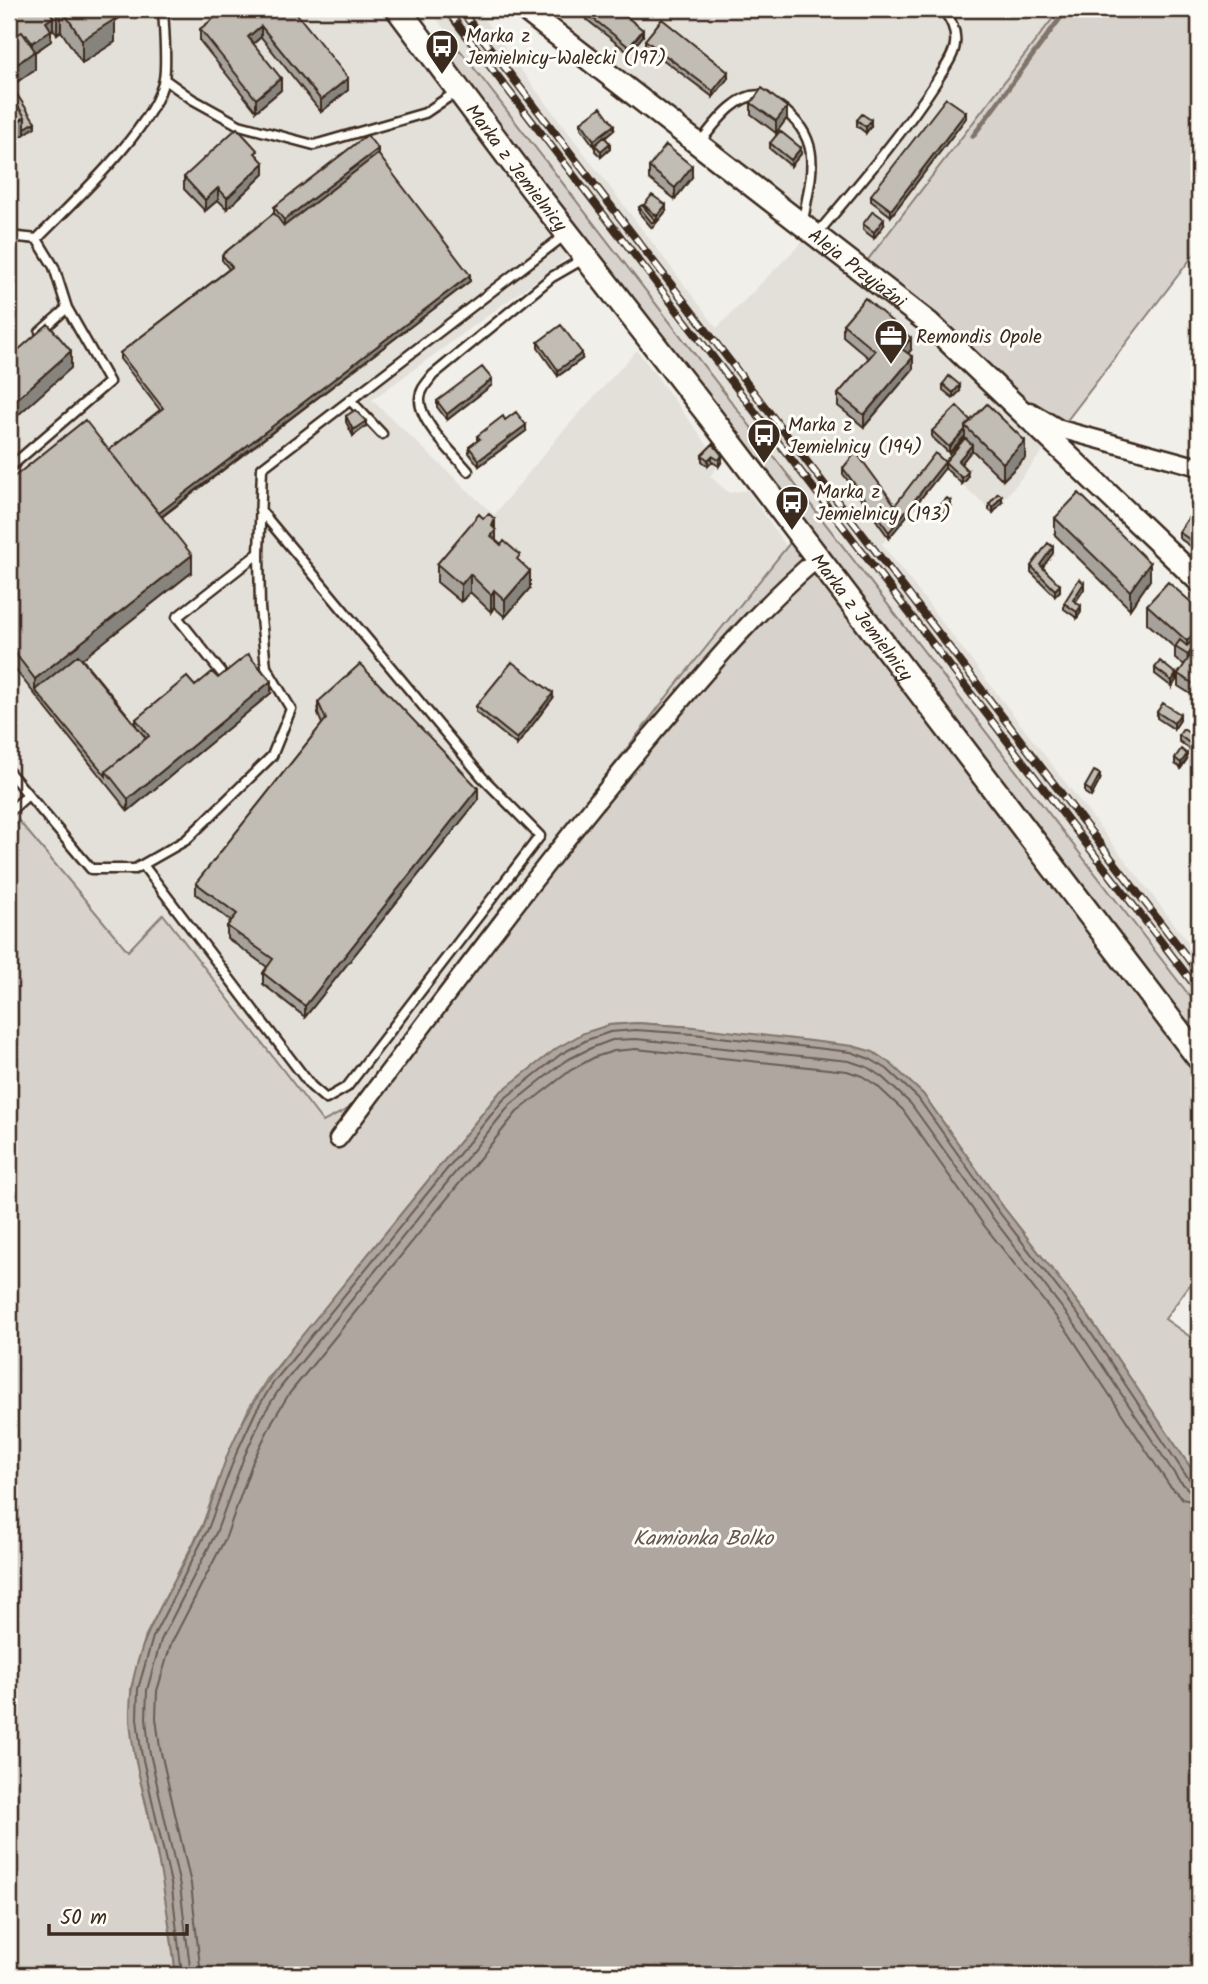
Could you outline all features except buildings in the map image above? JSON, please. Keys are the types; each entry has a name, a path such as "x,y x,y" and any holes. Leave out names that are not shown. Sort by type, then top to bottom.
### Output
{"main road":[{"name":"Marka z Jemielnicy","path":"398,9 1199,1058"}],"street":[{"name":"Aleja Przyjaźni","path":"524,9 929,323 1199,581"},
{"path":"1009,400 1060,429 1199,467"},
{"path":"338,1139 601,795 686,695 778,594 818,558"}],"lane":[{"path":"37,239 116,156 152,109 164,79 163,9"},
{"path":"809,230 915,115 948,62 955,46 955,36 952,22 943,9"},
{"path":"164,79 192,99 239,125 314,145 425,113 459,90"},
{"path":"699,144 734,106 751,96 764,96 789,114 803,128 812,155 809,230"},
{"path":"9,772 91,869 135,869 186,840 272,756 291,709 266,667 260,608 262,468 567,233"},
{"path":"9,236 37,239"},
{"path":"9,468 109,382 67,308 54,267 37,239"},
{"path":"468,471 428,423 421,407 422,390 433,375 552,277 586,257"},
{"path":"33,338 67,308"},
{"path":"350,400 382,434"},
{"path":"143,865 311,1086 326,1099 347,1087 540,836 482,777 260,510"},
{"path":"229,681 177,617 259,553"},
{"path":"9,812 28,795"}],"shaded area":[{"path":"9,9 398,9 579,249 372,400 494,515 563,431 637,350 722,461 710,476 729,493 747,490 787,547 348,1109 323,1122 163,915 128,951 19,821 9,830"},
{"path":"429,9 477,9 717,328 812,232 524,9 1060,9 861,269 1052,440 993,513 945,468 882,544 1199,956 1199,1008"},
{"path":"1060,9 1199,9 1199,248 1052,440 860,270"},
{"path":"460,50 1199,1008 1199,1272 1165,1319 1199,1343 1199,1480 1089,1317 1004,1208 923,1094 694,1027 637,1023 609,1025 499,1093 267,1379 249,1408 229,1452 202,1526 146,1635 131,1688 134,1752 165,1889 176,1975 9,1975 9,830 19,821 128,951 163,914 323,1122 348,1109 679,681 798,533 440,67"}],"water":[{"name":"Kamionka Bolko","path":"637,1023 853,1046 873,1052 891,1064 923,1094 1004,1208 1089,1317 1199,1480 1199,1975 176,1975 160,1869 133,1748 131,1692 144,1643 202,1527 236,1436 259,1395 286,1356 499,1093 557,1048 584,1033 609,1025"}],"waterway":[{"path":"973,136 1067,9"}],"railway":[{"path":"446,9 1199,991"},
{"path":"460,9 1199,973"}],"place":[{"name":"Marka z Jemielnicy-Walecki (197)","path":"442,76"},
{"name":"Remondis Opole","path":"891,366"},
{"name":"Marka z Jemielnicy (194)","path":"764,465"},
{"name":"Marka z Jemielnicy (193)","path":"792,532"}]}
